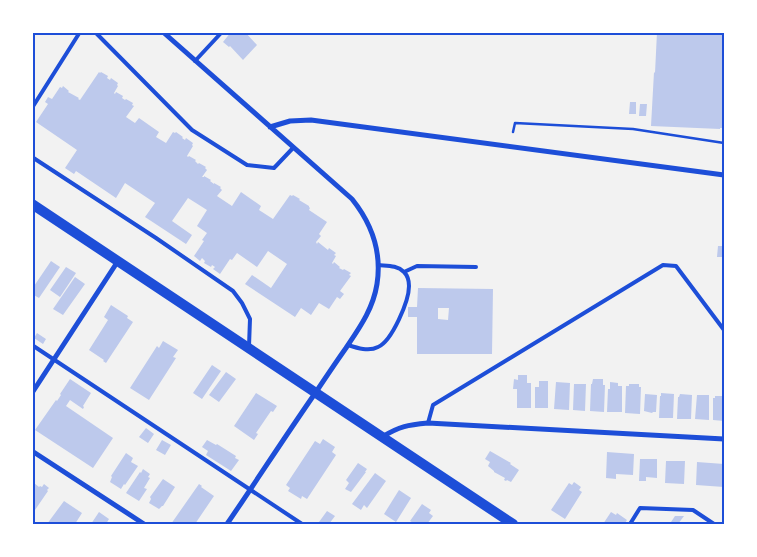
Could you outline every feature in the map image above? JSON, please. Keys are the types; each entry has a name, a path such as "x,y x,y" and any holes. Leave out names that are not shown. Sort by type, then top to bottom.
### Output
{"main road":[{"path":"32,204 513,524"}],"street":[{"path":"163,32 352,200 370,227 377,252 377,284 365,319 227,524"},
{"path":"270,127 290,120 311,120 724,175"},
{"path":"32,394 118,261"},
{"path":"382,437 394,429 408,424 428,423 724,439"},
{"path":"32,451 144,524"}],"lane":[{"path":"32,108 80,32"},
{"path":"95,32 192,130 247,165 274,168 293,148"},
{"path":"195,61 222,32"},
{"path":"32,157 233,291 250,319 249,349"},
{"path":"348,345 370,350 379,347 387,340 402,314 409,286 408,279 404,272 397,267 378,265"},
{"path":"428,423 433,405 663,265 676,266 724,330"},
{"path":"404,272 417,266 476,267"},
{"path":"32,345 302,524"},
{"path":"630,524 640,508 693,510 714,524"}],"path":[{"path":"513,132 515,123 633,129 724,143"}],"building":[{"path":"231,32 245,32 257,45 243,60 230,46 223,42"},
{"path":"657,32 724,32 724,128 651,126"},
{"path":"99,72 118,83 115,94 116,92 123,96 122,98 125,100 133,103 132,105 134,106 126,117 135,123 139,118 159,132 156,137 166,143 173,132 176,132 185,140 186,138 193,143 187,156 206,167 207,170 202,177 204,176 221,187 222,190 217,196 232,206 241,192 261,206 259,210 273,219 290,195 293,195 309,206 309,210 327,222 316,242 336,253 333,264 334,262 339,268 351,273 349,275 351,276 340,291 344,294 340,299 337,297 329,309 319,303 311,315 301,308 295,317 245,284 252,275 271,288 287,264 268,251 257,267 237,253 232,260 230,259 220,274 213,269 215,267 204,263 205,261 202,258 200,261 194,256 207,233 197,226 207,210 188,198 172,221 192,235 186,244 145,217 155,203 125,183 116,198 76,171 74,174 65,168 77,150 36,122 48,104 45,102 48,97 52,99 60,87 62,88 63,86 80,100"},
{"path":"630,102 636,102 636,114 629,114"},
{"path":"640,104 647,104 646,116 639,116"},
{"path":"718,246 724,246 724,257 717,257"},
{"path":"51,261 60,267 39,298 32,294 32,289"},
{"path":"66,267 76,273 60,297 50,290"},
{"path":"75,277 85,284 63,315 53,309"},
{"path":"418,288 493,289 492,354 417,354 417,317 408,317 408,307 417,307","holes":["438,308 449,308 448,320 438,319"]},
{"path":"111,305 128,316 127,318 133,322 106,363 89,350 108,320 104,317"},
{"path":"37,333 46,339 43,344 34,338"},
{"path":"163,341 178,350 173,357 176,358 149,400 130,388 157,346 159,348"},
{"path":"212,365 221,371 202,399 193,393"},
{"path":"226,372 236,379 219,402 209,395"},
{"path":"518,375 527,375 527,383 531,383 531,408 517,408 517,389 513,389 514,379 518,380"},
{"path":"70,379 91,393 83,409 70,400 66,406 113,438 93,468 35,430 57,401"},
{"path":"593,379 603,379 603,385 605,385 604,412 590,411 591,384"},
{"path":"539,381 548,381 548,408 535,408 535,387 539,387"},
{"path":"556,382 570,383 569,410 554,409"},
{"path":"610,382 618,383 618,386 622,386 622,412 607,412"},
{"path":"574,384 586,384 585,411 573,410"},
{"path":"629,384 639,384 639,387 641,387 640,414 625,413 626,386 629,386"},
{"path":"256,393 277,406 273,412 271,411 256,433 258,434 254,440 234,426"},
{"path":"661,393 674,394 673,418 659,418"},
{"path":"645,394 657,395 656,412 644,411"},
{"path":"680,394 692,395 691,419 677,419 678,397"},
{"path":"697,395 709,395 709,420 695,419"},
{"path":"715,396 724,396 724,421 713,420 713,398"},
{"path":"146,428 154,434 148,443 139,437"},
{"path":"323,439 335,447 332,452 336,455 307,499 302,496 301,499 288,491 290,488 286,485 315,441 320,444"},
{"path":"162,440 171,445 165,455 156,450"},
{"path":"207,440 236,456 235,458 239,460 231,471 206,455 208,451 202,447"},
{"path":"490,451 519,470 511,482 504,480 505,478 488,466 490,462 485,459"},
{"path":"607,452 634,454 633,475 616,474 616,479 606,478"},
{"path":"126,453 133,458 131,462 138,466 121,489 110,482 111,476"},
{"path":"640,459 657,459 657,478 646,477 646,481 639,481"},
{"path":"666,461 685,461 684,484 665,483"},
{"path":"697,462 724,464 724,487 696,485"},
{"path":"358,463 367,469 351,492 345,489 349,483 346,480"},
{"path":"143,469 150,474 148,477 150,478 144,488 147,489 139,501 126,493"},
{"path":"375,473 386,481 367,508 364,505 361,510 352,504"},
{"path":"163,479 175,487 159,509 149,503 150,497"},
{"path":"574,482 581,487 579,490 582,492 565,519 551,510 569,483 572,485"},
{"path":"34,483 39,487 42,487 44,484 49,488 35,510 32,509 32,485"},
{"path":"199,484 214,496 195,524 171,524"},
{"path":"399,490 411,498 396,522 384,514"},
{"path":"64,501 82,513 75,524 47,524"},
{"path":"422,504 431,510 429,513 433,516 427,524 415,524 410,521"},
{"path":"327,511 335,516 329,524 319,522"},
{"path":"99,512 109,519 106,524 91,524"},
{"path":"611,512 616,515 617,513 627,520 625,523 628,524 603,524"},
{"path":"675,516 684,516 678,524 675,524 671,522"}]}
